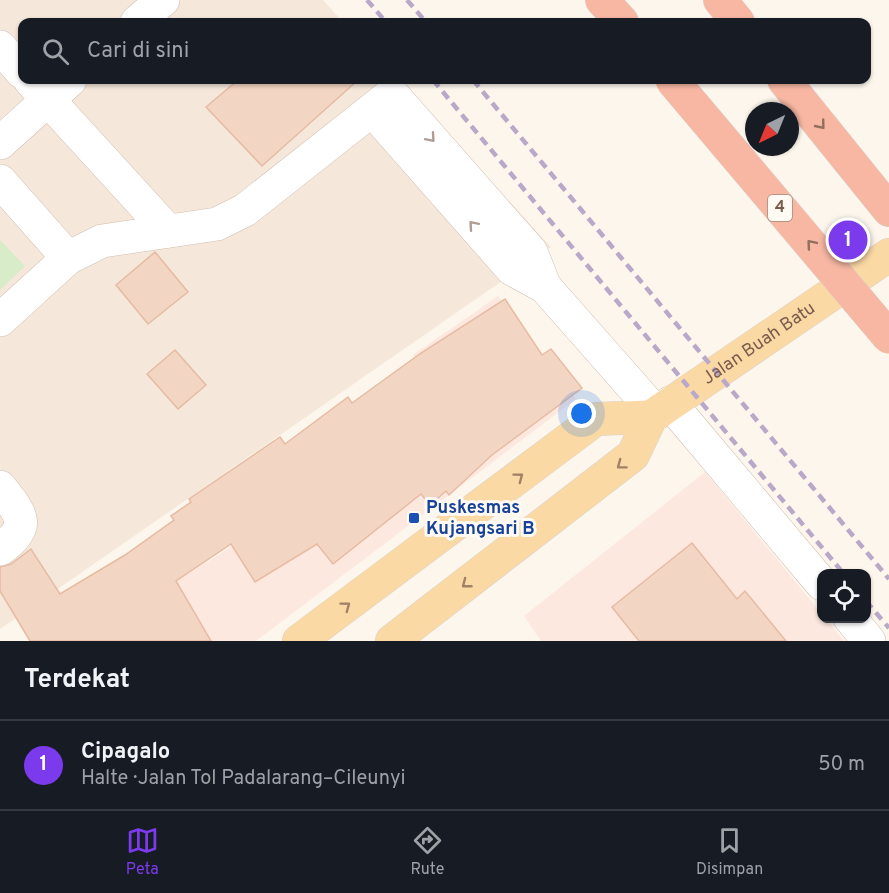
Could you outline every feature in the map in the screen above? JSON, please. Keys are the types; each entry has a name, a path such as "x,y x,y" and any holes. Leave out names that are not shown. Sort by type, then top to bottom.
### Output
{"highway":[{"path":"602,0 618,18"},
{"path":"720,0 735,18"},
{"name":"4","path":"675,84 889,337"},
{"path":"787,84 889,210"}],"main road":[{"name":"Jalan Buah Batu","path":"659,411 877,263"},
{"path":"299,641 596,419 659,411"},
{"path":"392,641 633,455 659,411"}],"street":[{"path":"142,18 163,0"},
{"path":"0,46 18,67"},
{"path":"0,143 49,86 168,231"},
{"path":"0,320 68,258 102,241 217,224 245,210 382,102 512,269 545,287 817,579"},
{"path":"0,181 68,258"},
{"path":"0,487 20,513 20,528 13,540 0,549"},
{"path":"854,623 869,641"}],"shaded area":[{"path":"0,0 323,0 339,18 18,18 18,84 400,84 551,247 0,629"},
{"path":"498,296 576,399 256,641 79,641 291,510 450,405 413,355"},
{"path":"705,472 817,608 817,623 829,623 844,641 541,641 524,616"}],"green space":[{"path":"0,240 25,266 0,290"}],"building":[{"path":"233,84 354,84 262,166 206,107"},
{"path":"155,252 188,292 148,324 116,285"},
{"path":"505,299 542,355 551,349 582,388 492,455 449,495 446,491 430,505 421,494 333,564 317,544 255,582 231,544 176,581 211,641 30,641 0,591 0,567 11,564 31,549 60,594 125,555 174,520 171,516 191,502 189,499 280,437 285,444 348,397 352,403 421,353"},
{"path":"175,350 206,385 178,409 147,374"},
{"path":"692,543 737,599 745,591 786,641 639,641 612,607"}],"railway":[{"path":"367,0 383,18"},
{"path":"407,0 423,18"},
{"path":"436,84 840,569"},
{"path":"476,84 889,579"},
{"path":"871,607 889,628"}],"place":[{"name":"Cipagalo","path":"848,240"},
{"name":"Puskesmas Kujangsari B","path":"414,518"}]}
